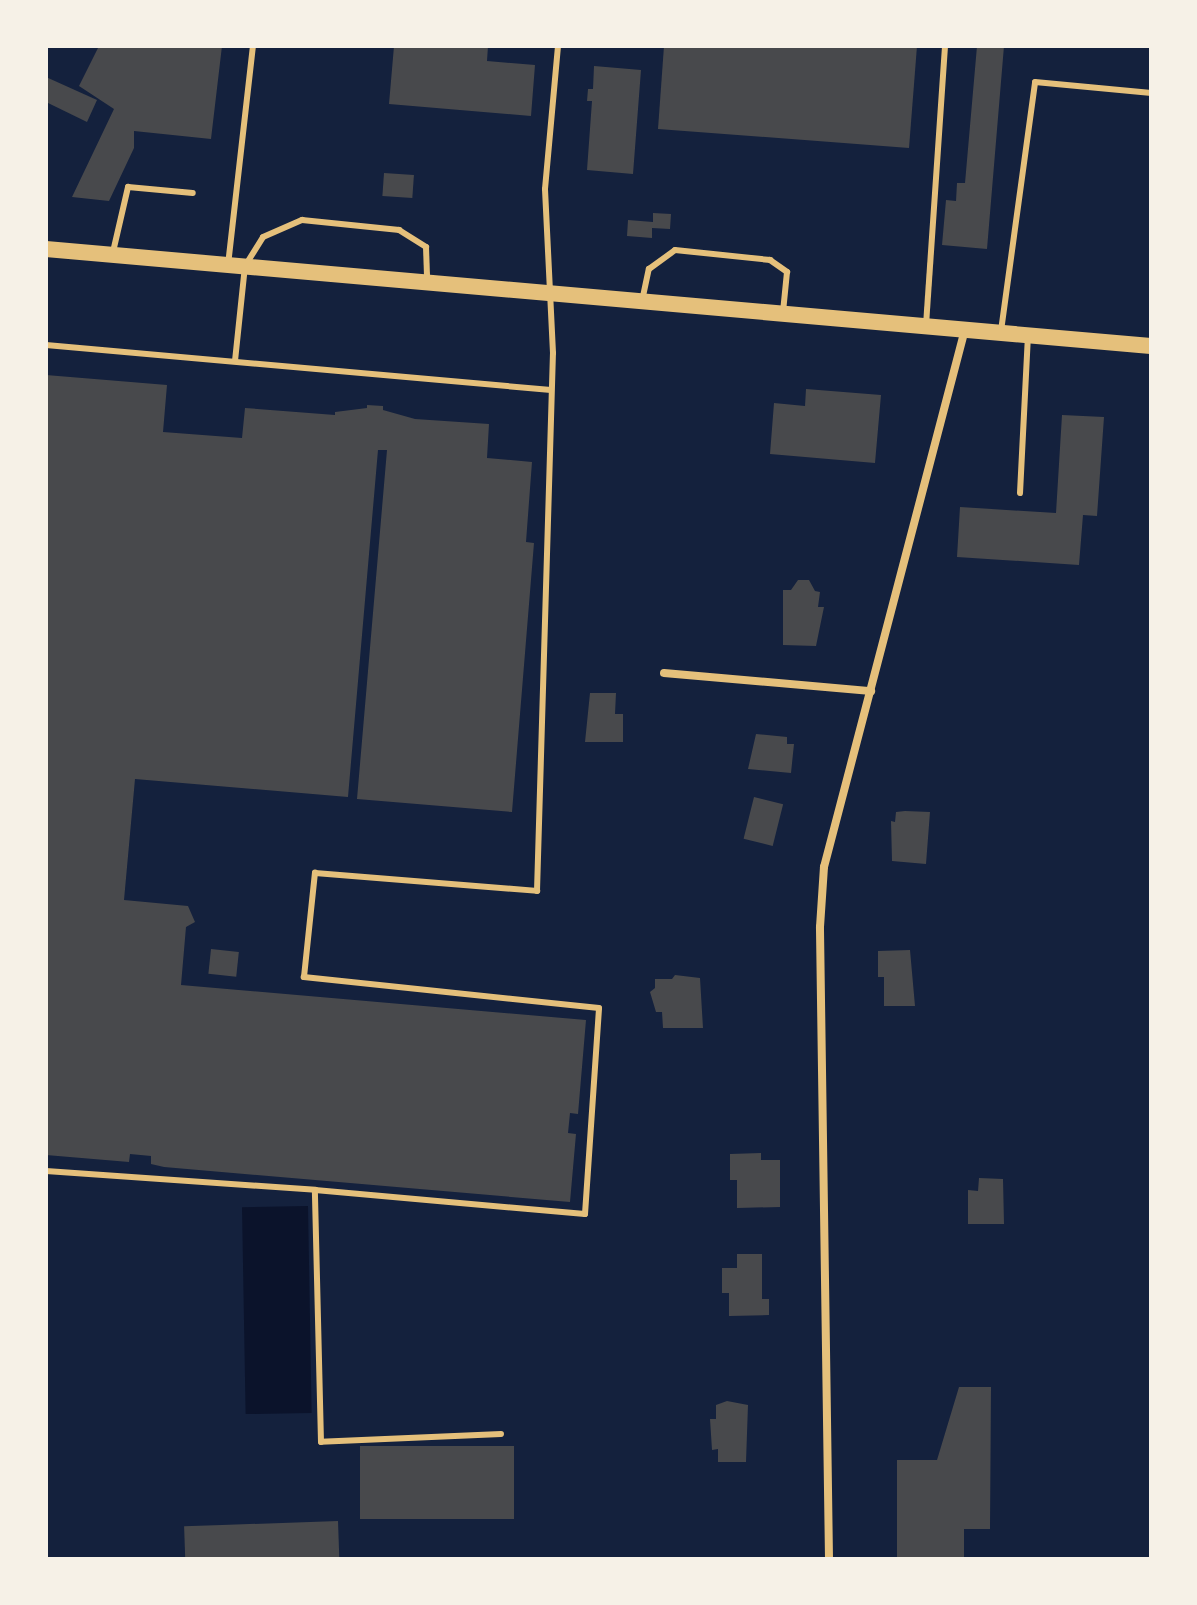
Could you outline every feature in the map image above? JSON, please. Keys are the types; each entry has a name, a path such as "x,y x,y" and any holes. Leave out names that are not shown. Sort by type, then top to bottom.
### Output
{"main road":[{"path":"46,249 1151,346"}],"street":[{"path":"829,1559 820,927 824,867 965,328"},
{"path":"664,673 871,691"}],"lane":[{"path":"235,361 237,266 253,46"},
{"path":"46,1171 315,1190 585,1214 599,1008 304,977 315,873 537,891 551,390 545,189 558,46"},
{"path":"926,325 945,46"},
{"path":"1000,332 1035,82 1151,93"},
{"path":"112,255 128,187 193,193"},
{"path":"237,266 263,237 302,220 399,230 426,247 427,282"},
{"path":"642,301 649,269 675,250 770,260 787,272 783,313"},
{"path":"1020,493 1028,335"},
{"path":"46,345 551,390"},
{"path":"315,1190 321,1442 501,1434"}],"water":[{"path":"308,1206 312,1413 246,1414 242,1207"}],"building":[{"path":"99,46 222,46 211,139 134,131 134,148 109,201 72,197 114,109 79,86"},
{"path":"394,46 488,46 487,61 535,65 531,116 389,104"},
{"path":"664,46 917,46 909,148 658,129"},
{"path":"977,46 1004,46 987,249 942,245 946,200 956,201 957,183 965,183"},
{"path":"594,66 641,70 633,174 587,170 592,101 587,101 588,89 593,89"},
{"path":"46,77 97,100 87,122 46,102"},
{"path":"384,173 414,175 412,198 382,196"},
{"path":"653,213 671,214 670,229 652,228 652,238 627,236 628,220 653,222"},
{"path":"46,375 167,385 163,432 242,438 245,408 335,415 335,412 367,408 367,405 383,406 383,410 415,419 489,424 487,458 532,462 526,542 534,543 512,812 357,799 387,450 378,450 348,797 135,779 124,900 188,906 195,922 186,927 181,985 586,1020 578,1114 570,1113 568,1133 576,1134 570,1202 164,1167 151,1164 151,1156 130,1154 129,1162 46,1155"},
{"path":"806,389 881,395 875,463 770,454 774,403 805,406"},
{"path":"1062,415 1104,417 1097,516 1083,515 1079,565 957,557 960,507 1056,513"},
{"path":"798,580 809,580 815,591 820,592 818,607 824,607 816,646 783,645 783,590 791,590"},
{"path":"590,693 616,693 615,714 623,714 623,742 585,742"},
{"path":"756,734 787,737 787,744 794,744 791,773 748,769"},
{"path":"754,797 783,804 773,846 744,839"},
{"path":"896,812 930,812 926,864 892,861 891,821 895,822"},
{"path":"211,949 239,952 236,977 208,974"},
{"path":"910,950 915,1006 884,1006 884,977 878,977 878,951"},
{"path":"675,975 700,978 703,1028 663,1028 662,1012 656,1012 650,992 655,988 655,979 672,979"},
{"path":"761,1153 761,1160 780,1160 780,1207 737,1208 737,1180 730,1180 730,1154"},
{"path":"979,1178 1003,1179 1004,1224 968,1224 968,1190 978,1191"},
{"path":"737,1254 762,1254 762,1299 769,1299 769,1315 729,1316 729,1293 722,1293 722,1268 737,1268"},
{"path":"959,1387 991,1387 990,1529 964,1529 964,1559 897,1559 897,1460 937,1460"},
{"path":"727,1401 748,1405 746,1462 718,1462 718,1449 712,1450 710,1419 716,1419 716,1405"},
{"path":"360,1446 514,1446 514,1519 360,1519"},
{"path":"338,1521 339,1559 185,1559 184,1526"}]}
